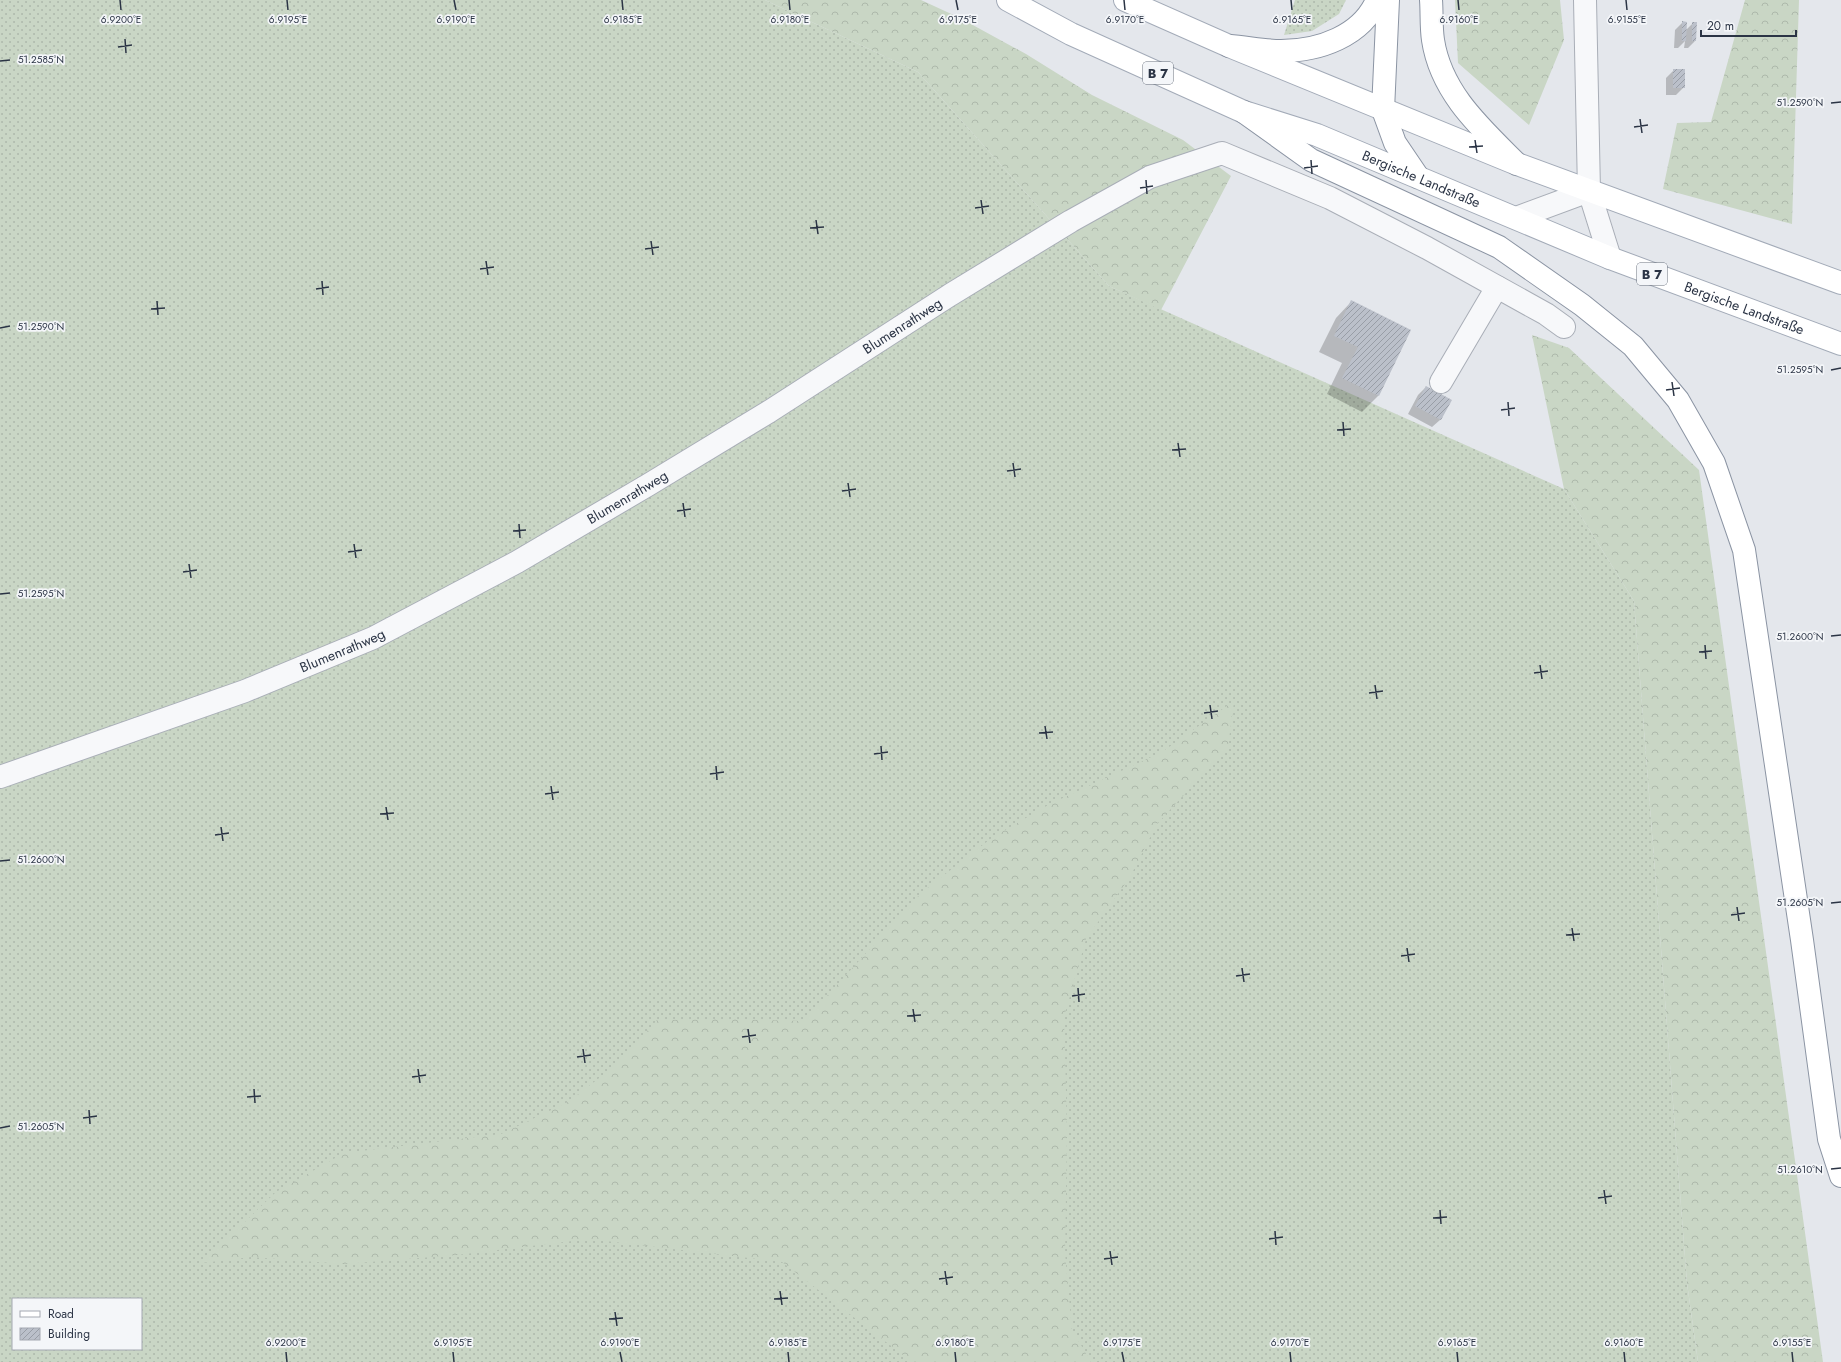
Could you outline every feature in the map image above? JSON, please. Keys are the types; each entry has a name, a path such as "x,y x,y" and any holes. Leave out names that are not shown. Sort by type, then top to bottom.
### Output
{"main road":[{"name":"Bergische Landstraße","path":"1008,0 1071,34 1244,112 1317,135 1610,258 1841,344"},
{"path":"1125,0 1229,46 1517,164 1841,283"},
{"path":"1229,46 1281,51 1309,48 1334,41 1355,29 1374,9 1378,0"},
{"path":"1388,0 1383,110 1395,143 1418,177"},
{"path":"1431,0 1433,40 1440,68 1452,92 1464,110 1517,164"},
{"path":"1244,112 1310,160 1499,247 1582,305 1633,346 1678,400 1714,463 1744,550 1802,940 1829,1139 1841,1176"}],"lane":[{"path":"1585,0 1589,191 1610,258"},
{"name":"Blumenrathweg","path":"0,778 245,691 373,638 517,562 642,489 770,411 950,295 1071,221 1150,177 1222,153 1330,198 1497,287"},
{"path":"1516,218 1589,191"},
{"path":"1441,382 1497,287 1546,314 1564,327"}],"green space":[{"path":"0,0 765,0 918,72 1109,286 1564,489 1634,601 1687,1283 1698,1362 0,1362"},
{"path":"765,0 921,0 960,18 1026,54 1092,95 1183,140 1231,176 1161,310 1109,286 918,72"},
{"path":"1295,0 1346,0 1339,14 1312,31 1284,35"},
{"path":"1455,0 1560,0 1564,40 1529,125 1458,63"},
{"path":"1745,0 1799,0 1792,224 1663,189 1677,123 1711,122"},
{"path":"1532,335 1569,348 1699,470 1823,1362 1698,1362 1687,1283 1634,601 1564,489"},
{"path":"1234,701 1228,747 1157,824 1130,877 1086,939 1064,1017 1067,1133 1065,1253 1072,1330 1091,1362 912,1362 782,1262 589,1239 457,1255 344,1264 251,1257 202,1263 276,1192 344,1153 501,1134 568,1102 620,1062 657,1020 728,1019 804,1021 921,893 993,837 1050,804 1162,752"}],"building":[{"path":"1682,21 1687,22 1686,41 1682,41"},
{"path":"1692,22 1697,22 1696,41 1692,41"},
{"path":"1673,69 1685,69 1685,88 1673,88"},
{"path":"1351,300 1411,330 1379,396 1342,378 1358,347 1334,336"},
{"path":"1426,386 1452,400 1441,420 1415,406"}]}
